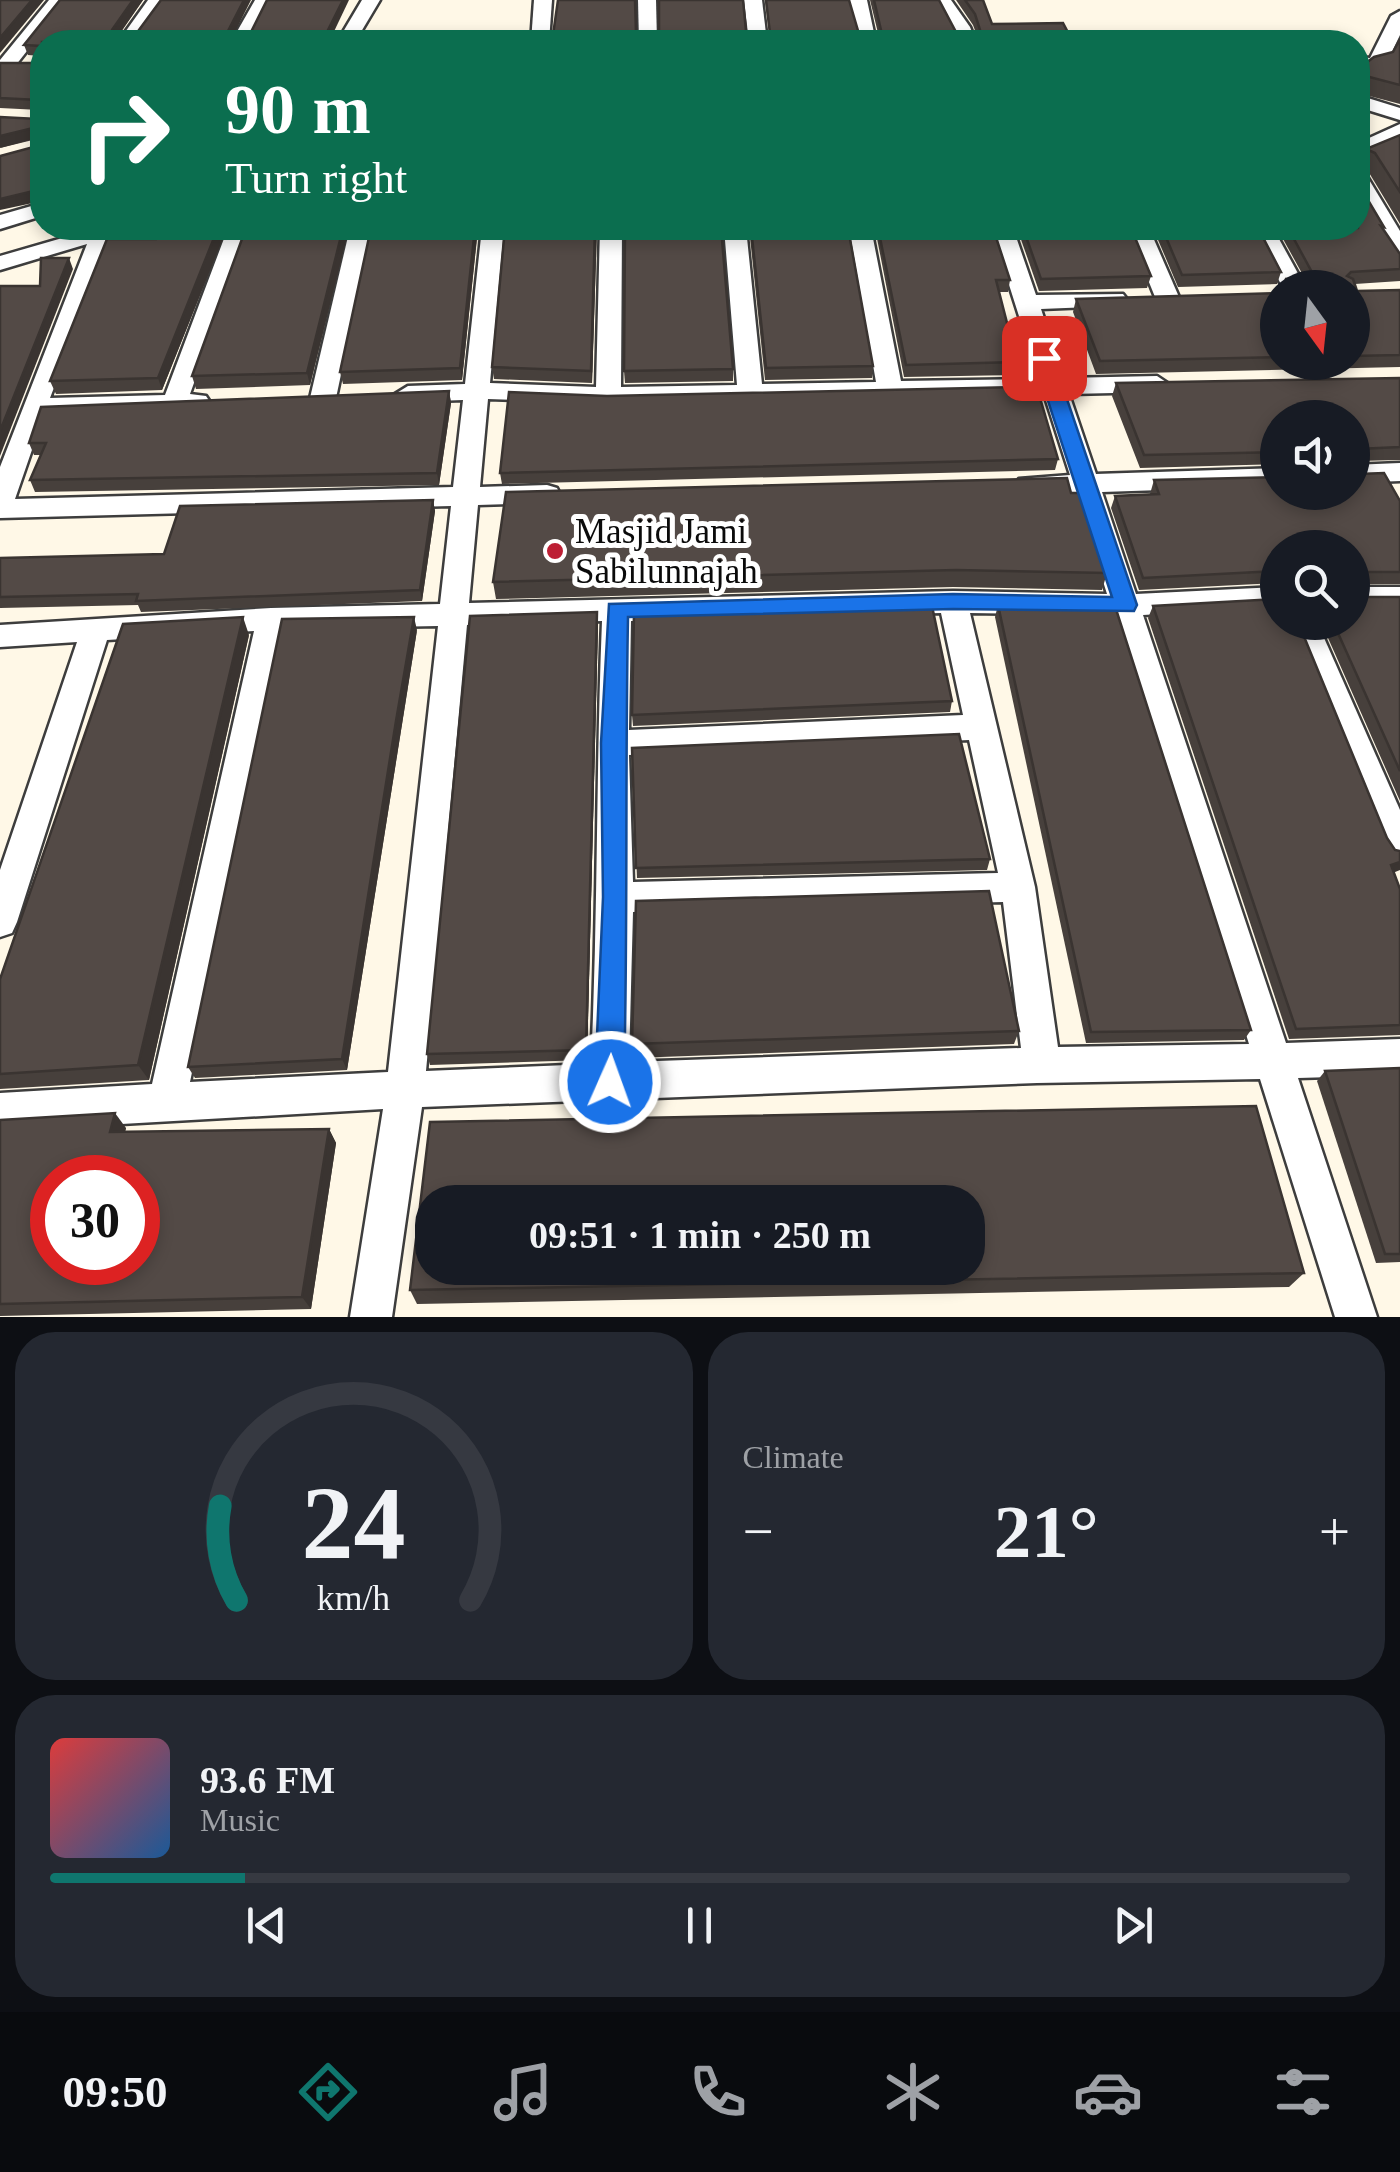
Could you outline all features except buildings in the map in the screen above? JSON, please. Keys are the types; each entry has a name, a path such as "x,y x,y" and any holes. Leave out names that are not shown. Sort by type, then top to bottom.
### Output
{"street":[{"path":"36,30 58,0"},
{"path":"136,30 157,0"},
{"path":"247,30 264,0"},
{"path":"353,30 371,0"},
{"path":"541,30 542,0"},
{"path":"647,0 648,30"},
{"path":"754,0 757,30"},
{"path":"858,0 864,30"},
{"path":"942,0 946,11 964,30"},
{"path":"1370,66 1378,62 1400,16"},
{"path":"10,66 30,38"},
{"path":"1370,105 1400,114"},
{"path":"1370,145 1400,130"},
{"path":"1370,198 1400,250"},
{"path":"0,222 30,213"},
{"path":"0,263 79,240"},
{"path":"106,240 34,407 0,507 565,494"},
{"path":"175,402 235,240"},
{"path":"323,398 358,240"},
{"path":"371,1317 405,1090 492,240"},
{"path":"608,395 610,240"},
{"path":"736,240 750,390"},
{"path":"862,240 890,389"},
{"path":"1006,240 1356,1317"},
{"path":"1026,302 1158,297 1141,240"},
{"path":"1269,240 1285,270"},
{"path":"381,395 478,391 608,395 1187,384"},
{"path":"34,407 230,401"},
{"path":"1393,472 1400,502"},
{"path":"1005,486 1260,478"},
{"path":"1370,597 1400,597"},
{"path":"0,636 271,619 452,613 953,602 1126,605 1260,598"},
{"path":"953,602 1018,887 1042,1065"},
{"path":"610,1082 616,897 613,743 617,609"},
{"path":"167,1101 271,619"},
{"path":"0,922 96,630"},
{"path":"1310,640 1400,848"},
{"path":"613,743 979,727"},
{"path":"616,897 1018,887"},
{"path":"0,1112 405,1090 1042,1065 1272,1064 1400,1057"}],"place":[{"name":"Masjid Jami Sabilunnajah","path":"555,551"}],"route":[{"path":"610,1082 616,897 613,743 617,609 953,602 1126,605 1044,358"}]}
